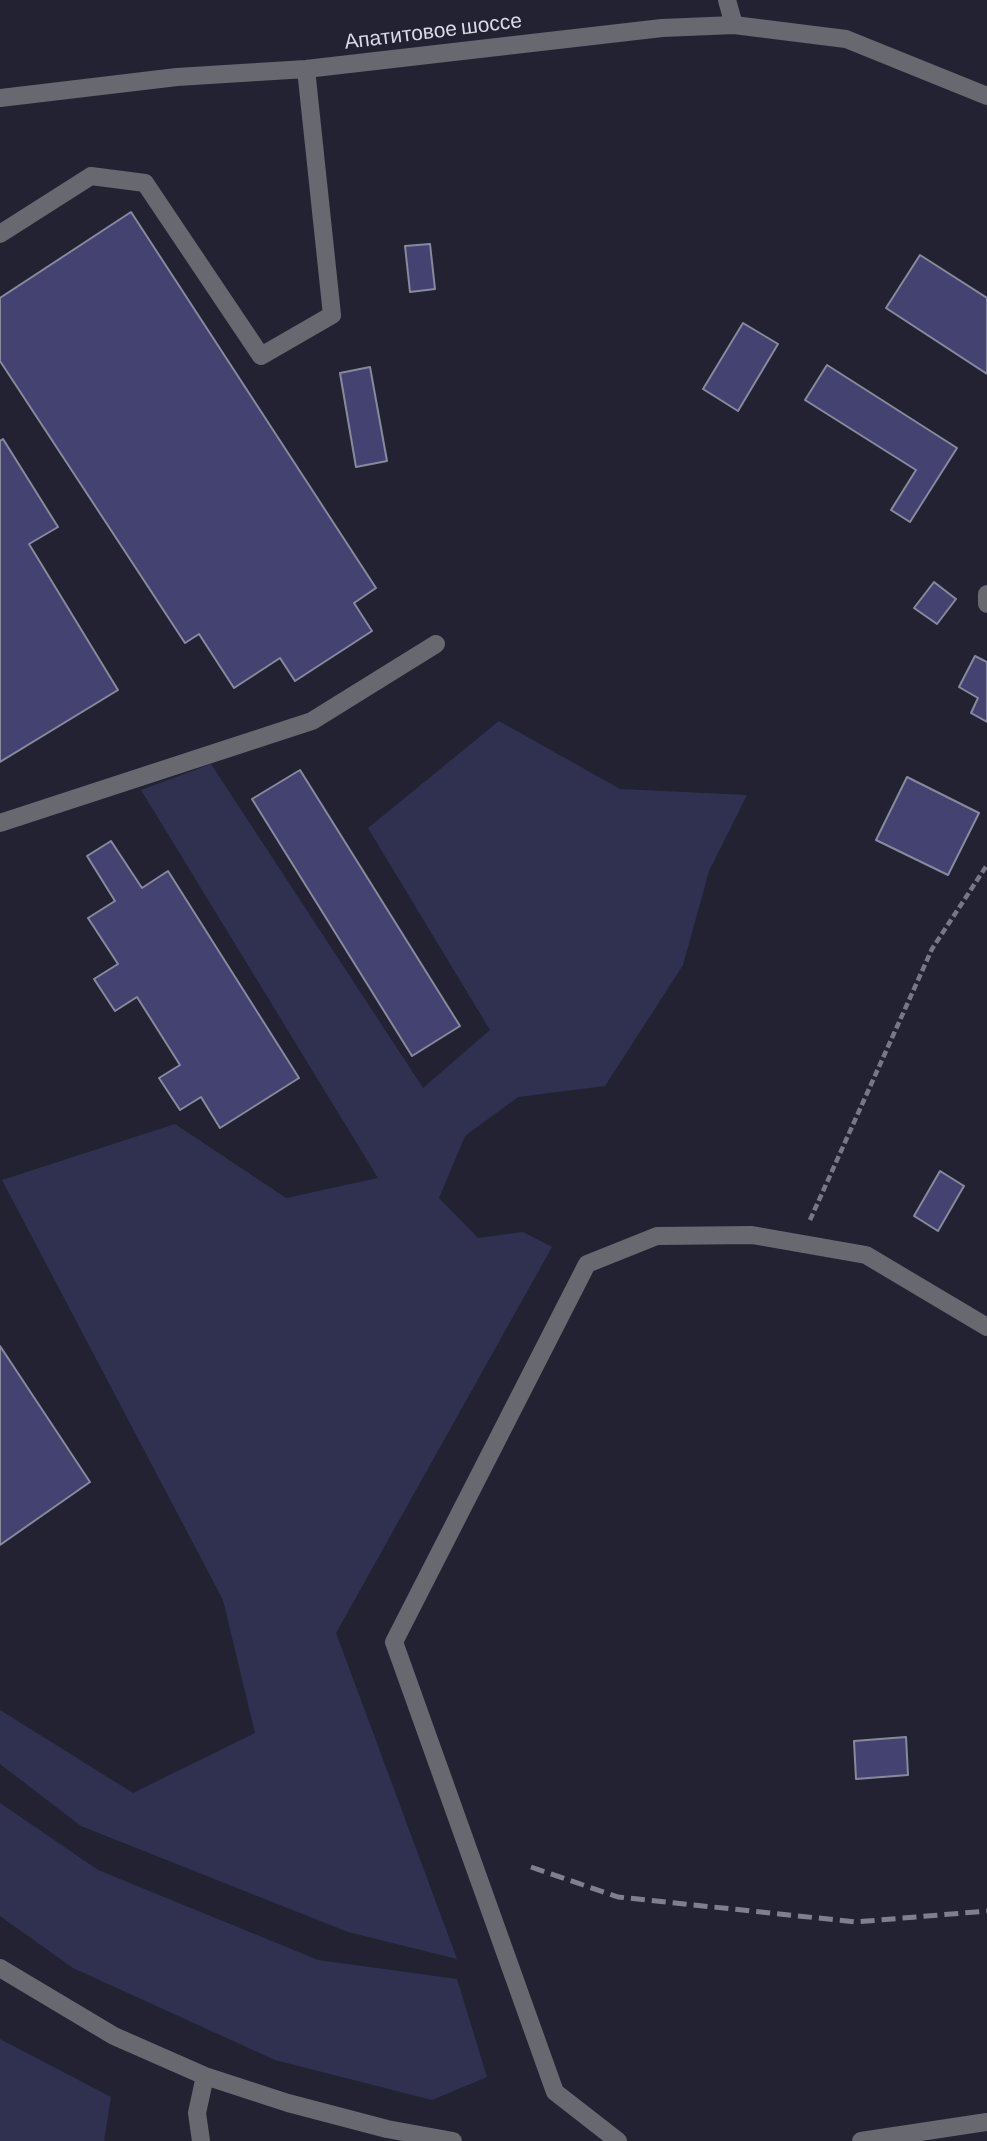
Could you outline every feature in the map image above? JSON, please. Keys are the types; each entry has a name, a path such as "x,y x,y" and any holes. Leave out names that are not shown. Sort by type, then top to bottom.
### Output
{"street":[{"path":"727,0 734,25"},
{"name":"Апатитовое шоссе","path":"0,98 177,77 306,69 662,28 734,25 846,39 987,96"},
{"path":"0,234 91,176 145,183 261,356 332,315 306,69"},
{"path":"987,594 987,604"},
{"path":"0,823 312,721 436,644"},
{"path":"618,2141 555,2092 394,1642 587,1264 657,1236 752,1235 866,1255 987,1327"},
{"path":"1,1971 114,2036 205,2076 288,2104 387,2129 453,2141"},
{"path":"201,2141 197,2113 205,2076"},
{"path":"861,2141 987,2122"}],"path":[{"path":"800,1244 932,949 987,864"}],"shaded area":[{"path":"499,721 620,789 747,795 709,871 683,965 605,1086 518,1097 465,1136 439,1198 478,1238 523,1232 552,1247 336,1633 457,1959 348,1932 81,1826 0,1764 0,1710 133,1793 255,1733 223,1600 2,1180 175,1124 286,1198 378,1178 141,790 211,764 423,1088 490,1030 368,828"},
{"path":"0,1803 98,1870 318,1960 457,1979 487,2077 432,2100 275,2060 73,1968 0,1916"},
{"path":"0,2039 111,2097 104,2141 0,2141"}],"building":[{"path":"131,212 376,588 354,603 372,631 295,681 280,658 234,688 199,634 185,643 0,361 0,298"},
{"path":"430,244 435,289 410,292 405,246"},
{"path":"920,255 987,298 987,374 886,308"},
{"path":"743,323 778,344 738,411 703,389"},
{"path":"827,365 957,448 910,522 891,510 916,470 805,400"},
{"path":"370,367 387,461 356,467 340,373"},
{"path":"3,439 58,527 29,544 118,690 0,762 0,441"},
{"path":"934,582 956,599 937,624 914,608"},
{"path":"975,656 987,662 987,722 971,713 978,698 959,687"},
{"path":"300,770 460,1026 412,1056 252,799"},
{"path":"907,777 979,813 948,875 876,840"},
{"path":"111,841 142,888 168,871 299,1078 220,1128 201,1097 180,1110 159,1078 180,1065 137,997 115,1011 94,979 118,964 88,918 115,901 87,856"},
{"path":"940,1171 964,1186 938,1231 914,1216"},
{"path":"0,1346 90,1482 0,1545"},
{"path":"906,1737 908,1775 856,1779 854,1741"}],"railway":[{"path":"531,1867 618,1897 856,1922 987,1911"}]}
